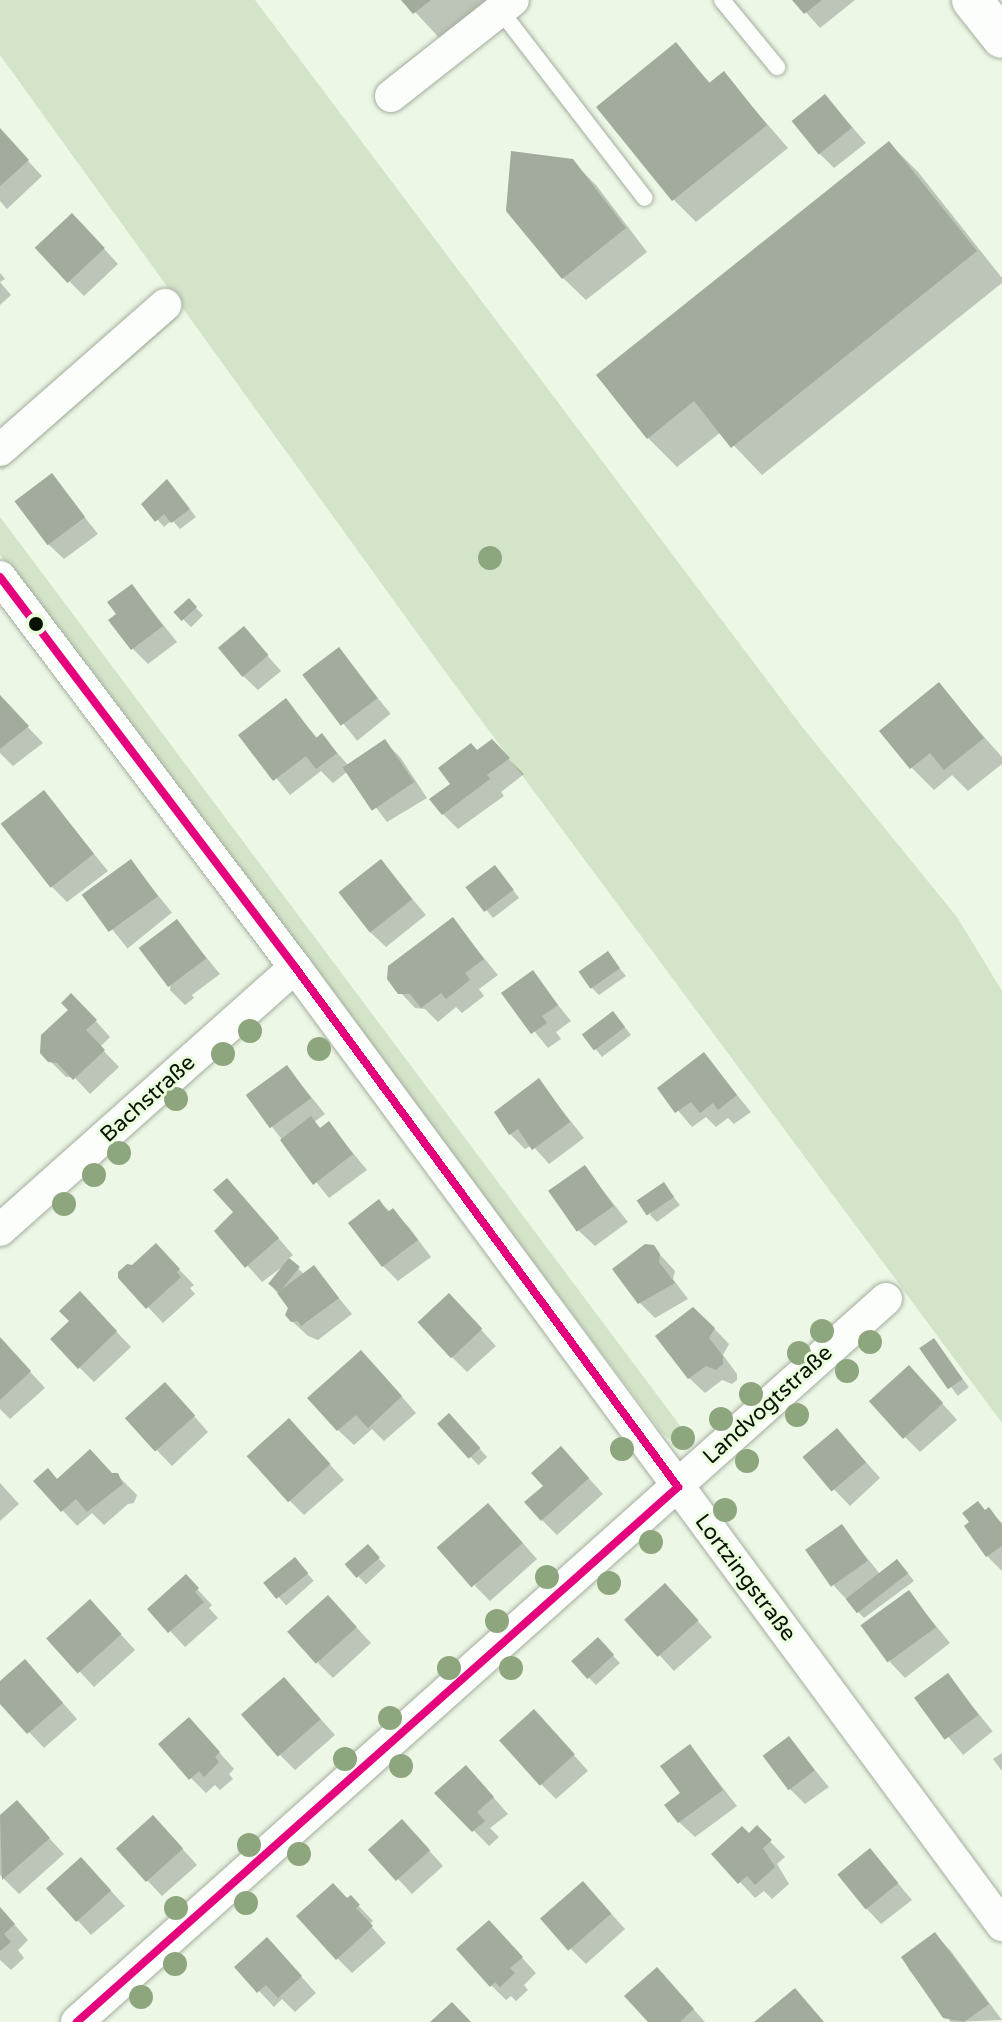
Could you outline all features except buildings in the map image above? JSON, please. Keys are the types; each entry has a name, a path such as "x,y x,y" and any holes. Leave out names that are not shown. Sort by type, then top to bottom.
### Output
{"street":[{"path":"972,0 1002,38"},
{"path":"391,96 506,5"},
{"path":"0,450 165,305"},
{"name":"Lortzingstraße","path":"0,577 295,967 1002,1925"},
{"name":"Bachstraße","path":"0,1230 295,967"},
{"name":"Landvogtstraße","path":"77,2022 886,1299"}],"lane":[{"path":"722,0 777,67"},
{"path":"506,5 645,198"}],"green space":[{"path":"0,0 255,0 803,728 957,917 1002,991 1002,1423 441,666 0,55"},
{"path":"172,311 178,318 2,471 0,461"},
{"path":"0,517 693,1443 678,1446 663,1434 38,606 0,555"}],"transit line":[{"path":"0,577 295,967 678,1487 77,2022"}]}
